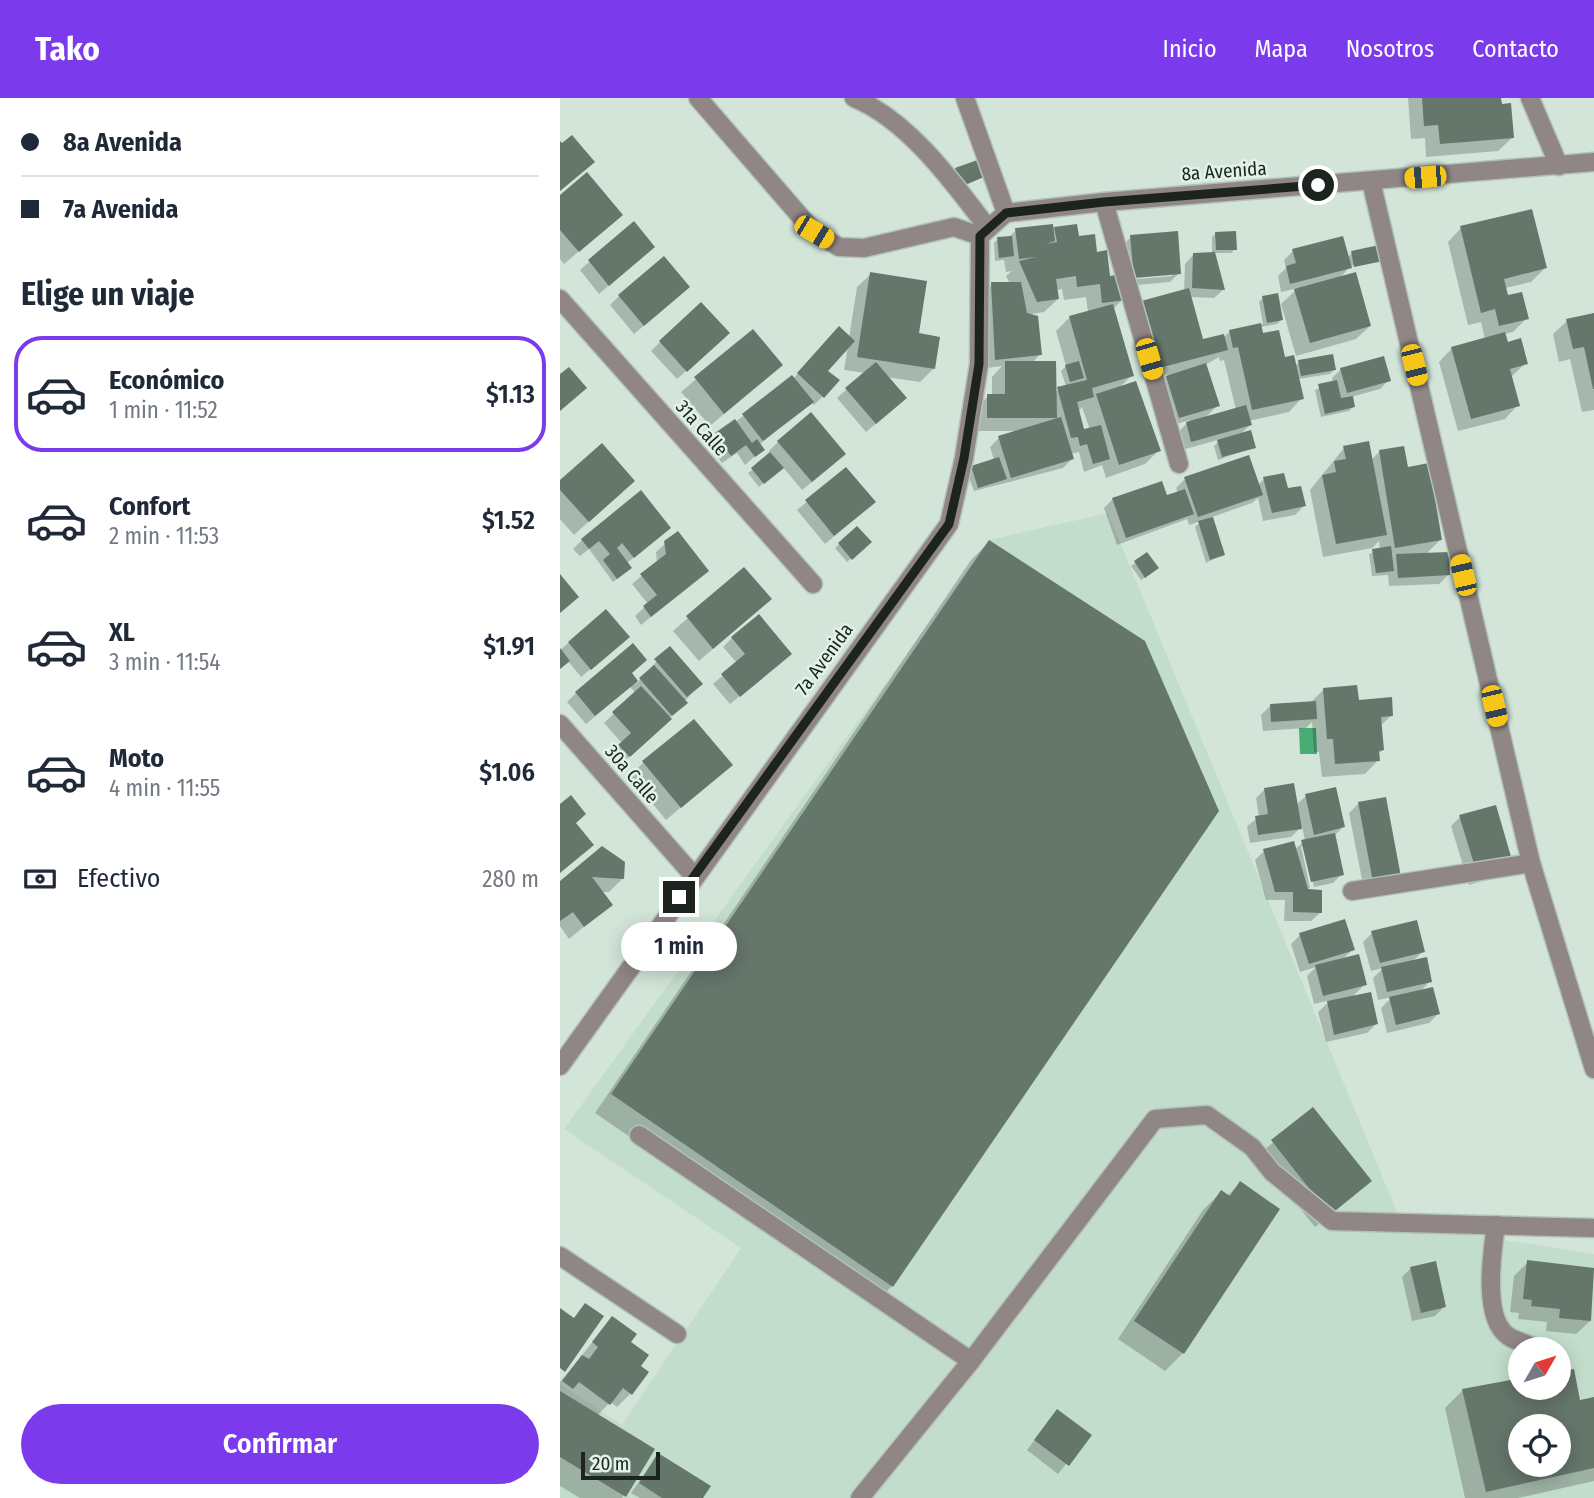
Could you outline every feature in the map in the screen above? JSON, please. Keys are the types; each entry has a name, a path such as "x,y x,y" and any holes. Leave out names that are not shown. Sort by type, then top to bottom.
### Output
{"street":[{"path":"698,98 814,232 839,247 864,248 954,227 984,231"},
{"path":"855,98 869,104 916,142 984,231"},
{"path":"965,98 1006,213"},
{"path":"1530,98 1559,166"},
{"name":"8a Avenida","path":"984,231 1006,213 1104,202 1594,162"},
{"path":"1371,181 1531,863 1594,1069"},
{"path":"1104,202 1179,464"},
{"name":"7a Avenida","path":"560,1066 949,524 964,458 979,364 984,231"},
{"name":"31a Calle","path":"560,299 813,584"},
{"name":"30a Calle","path":"560,724 694,876"},
{"path":"1352,891 1531,863"},
{"path":"860,1498 971,1361 1155,1119 1207,1115 1252,1147 1272,1172 1332,1221 1402,1225 1594,1228"},
{"path":"639,1135 971,1361"},
{"path":"1496,1225 1490,1261 1496,1317 1506,1335 1510,1337"},
{"path":"560,1256 677,1334"}],"shaded area":[{"path":"1108,513 1402,1224 1594,1254 1594,1498 560,1498 560,1384 622,1425 741,1248 564,1129 989,540"},
{"path":"1299,728 1316,728 1317,754 1300,754"}],"building":[{"path":"1422,98 1501,98 1502,104 1511,103 1514,138 1440,144 1438,125 1424,126"},
{"path":"572,135 595,162 560,191 560,141 562,143"},
{"path":"983,158 989,175 962,186 955,168"},
{"path":"587,172 623,215 579,252 560,230 560,195"},
{"path":"1532,209 1547,268 1504,279 1508,295 1522,292 1529,319 1499,326 1495,309 1481,313 1460,226"},
{"path":"634,221 655,247 609,286 588,260"},
{"path":"1053,224 1055,241 1046,244 1057,242 1054,227 1077,224 1079,236 1095,234 1097,252 1107,250 1110,276 1121,274 1125,300 1102,303 1100,284 1077,287 1076,276 1056,279 1059,299 1037,302 1019,261 1036,257 1019,259 1015,228"},
{"path":"1178,231 1181,274 1134,278 1130,235"},
{"path":"1236,231 1237,250 1216,250 1215,232"},
{"path":"1012,236 1014,256 999,258 997,237"},
{"path":"1343,236 1352,268 1290,284 1286,266 1296,263 1292,249"},
{"path":"1384,244 1388,260 1354,267 1351,251"},
{"path":"1215,252 1225,290 1192,288 1193,253"},
{"path":"664,256 690,287 644,326 618,295"},
{"path":"870,272 927,281 919,333 940,337 935,369 857,357"},
{"path":"1356,272 1371,326 1310,343 1294,289"},
{"path":"991,282 1021,282 1027,313 1038,316 1042,355 995,360"},
{"path":"1189,288 1203,339 1224,334 1228,350 1159,368 1141,301"},
{"path":"1278,293 1283,320 1267,323 1262,296"},
{"path":"701,302 730,333 687,372 659,341"},
{"path":"1113,304 1134,376 1092,388 1094,397 1077,402 1084,429 1101,425 1110,459 1093,464 1087,444 1080,446 1078,437 1071,438 1057,387 1087,380 1069,316"},
{"path":"1594,313 1593,389 1584,347 1573,349 1566,319"},
{"path":"1261,323 1263,333 1279,330 1285,357 1294,355 1304,399 1252,410 1238,347 1233,348 1229,330"},
{"path":"839,326 855,341 828,371 840,380 824,398 797,373"},
{"path":"753,329 783,365 724,414 694,377"},
{"path":"1505,332 1508,342 1521,338 1528,364 1510,369 1520,406 1471,419 1451,347"},
{"path":"1333,354 1336,370 1301,376 1298,360"},
{"path":"1384,356 1391,381 1347,393 1340,368"},
{"path":"1005,361 1056,361 1057,418 987,418 987,394 1005,394"},
{"path":"1079,361 1084,378 1070,382 1065,365"},
{"path":"876,362 907,398 876,424 845,388"},
{"path":"1206,363 1220,406 1179,418 1166,376"},
{"path":"569,367 587,388 560,411 560,374"},
{"path":"792,375 814,402 763,441 742,414"},
{"path":"1337,380 1341,398 1353,396 1355,407 1325,414 1318,384"},
{"path":"1136,381 1161,451 1119,465 1096,394"},
{"path":"1246,405 1252,425 1191,442 1186,422"},
{"path":"811,412 846,454 812,482 777,441"},
{"path":"1061,417 1074,459 1011,478 998,436"},
{"path":"735,419 752,443 757,439 765,450 755,457 746,445 731,456 715,433"},
{"path":"1251,430 1256,448 1222,457 1217,440"},
{"path":"1369,441 1387,535 1336,544 1322,475 1336,472 1334,461 1346,459 1343,446"},
{"path":"602,443 635,481 589,522 560,490 560,480"},
{"path":"1404,446 1408,467 1429,463 1442,540 1395,548 1379,450"},
{"path":"770,452 784,468 764,484 751,468"},
{"path":"1249,455 1263,495 1198,517 1184,477"},
{"path":"999,457 1007,479 978,488 971,466"},
{"path":"846,467 876,502 834,536 805,500"},
{"path":"1284,473 1288,488 1301,486 1306,506 1272,513 1263,477"},
{"path":"1162,481 1167,495 1185,489 1194,514 1126,538 1112,498"},
{"path":"641,490 671,528 634,558 622,543 617,548 632,568 617,579 603,560 610,554 599,541 589,549 581,539"},
{"path":"1213,517 1225,555 1210,560 1198,521"},
{"path":"857,526 872,542 852,560 838,543"},
{"path":"678,531 709,571 651,617 643,606 657,595 640,574 666,554 664,541"},
{"path":"989,540 1145,641 1219,811 893,1287 611,1094"},
{"path":"1391,546 1394,571 1376,573 1372,549"},
{"path":"1147,552 1159,568 1145,578 1134,561"},
{"path":"1449,552 1450,575 1398,578 1396,554"},
{"path":"744,567 772,599 713,649 686,616"},
{"path":"560,574 579,597 560,613"},
{"path":"606,609 630,637 591,670 568,642"},
{"path":"759,614 792,654 740,697 721,674 745,654 731,637"},
{"path":"633,643 647,660 632,673 638,681 595,716 575,692"},
{"path":"670,646 703,684 687,697 654,659"},
{"path":"560,648 570,661 560,669"},
{"path":"654,665 688,703 672,716 639,678"},
{"path":"1357,685 1359,700 1392,697 1393,716 1381,717 1384,750 1379,751 1380,761 1335,764 1333,739 1327,739 1323,688"},
{"path":"641,686 672,719 630,757 618,745 631,733 612,712"},
{"path":"1316,701 1317,719 1271,722 1270,704"},
{"path":"694,719 733,765 681,808 642,761"},
{"path":"1294,783 1302,829 1258,835 1255,816 1268,814 1264,788"},
{"path":"1336,787 1345,827 1314,835 1305,794"},
{"path":"571,795 586,814 576,823 594,845 560,873 560,804"},
{"path":"1386,797 1401,877 1373,882 1358,802"},
{"path":"1496,805 1514,867 1478,877 1459,815"},
{"path":"1335,833 1344,875 1311,882 1301,840"},
{"path":"1294,841 1308,889 1322,890 1322,913 1293,912 1293,892 1275,892 1263,849"},
{"path":"602,846 625,862 624,879 592,877 613,905 584,927 573,912 560,921 560,881"},
{"path":"1345,919 1355,950 1309,964 1299,933"},
{"path":"1417,920 1425,952 1380,963 1371,931"},
{"path":"1359,954 1367,985 1323,996 1315,965"},
{"path":"1427,957 1432,982 1387,992 1381,967"},
{"path":"1433,987 1440,1014 1396,1025 1389,997"},
{"path":"1371,992 1378,1024 1334,1035 1327,1001"},
{"path":"1313,1107 1372,1181 1330,1215 1271,1140"},
{"path":"1240,1181 1280,1209 1184,1354 1134,1321 1221,1190 1230,1196"},
{"path":"1527,1260 1594,1268 1591,1321 1559,1318 1560,1309 1531,1306 1532,1300 1523,1299"},
{"path":"1436,1261 1446,1307 1421,1313 1410,1267"},
{"path":"585,1303 604,1316 565,1372 560,1368 560,1308 574,1318"},
{"path":"612,1316 637,1334 631,1342 649,1355 641,1366 649,1372 632,1395 623,1388 610,1405 579,1382 573,1389 562,1381 582,1355 589,1359 598,1347 592,1342"},
{"path":"1574,1369 1580,1400 1594,1397 1594,1468 1571,1473 1571,1414 1508,1414 1508,1477 1554,1477 1486,1492 1462,1389 1508,1380 1508,1400 1572,1400"},
{"path":"560,1391 655,1449 626,1497 560,1457"},
{"path":"1057,1409 1092,1435 1069,1466 1034,1440"},
{"path":"658,1453 711,1486 703,1498 662,1498 639,1483"}],"route":[{"path":"679,897 949,524 964,458 979,364 980,236 987,227 1006,213 1104,202 1318,185"}]}
